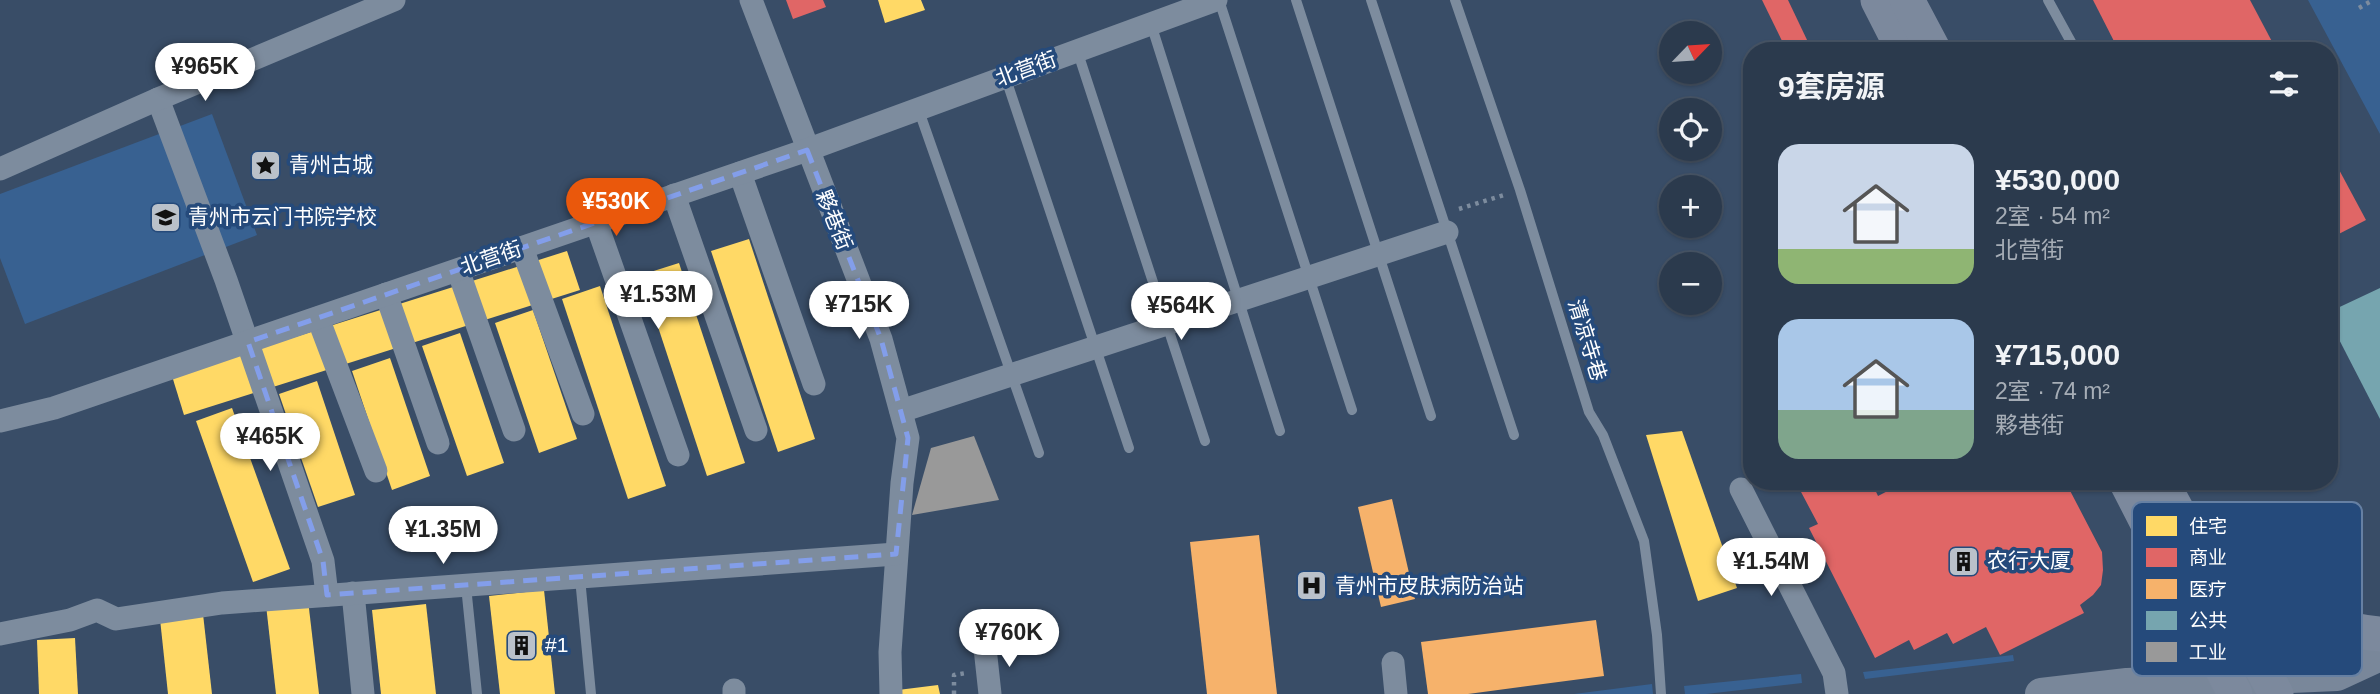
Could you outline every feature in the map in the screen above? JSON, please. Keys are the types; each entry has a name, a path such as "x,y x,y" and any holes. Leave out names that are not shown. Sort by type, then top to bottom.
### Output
{"main road":[{"path":"1878,0 1899,42"},
{"path":"1907,0 1929,42"},
{"path":"2362,631 2380,634"},
{"path":"2362,663 2380,655"},
{"path":"2041,694 2127,684 2272,686 2331,676"}],"street":[{"path":"0,169 394,0"},
{"name":"夥巷街","path":"751,0 881,338 908,438 902,483 890,652 891,694"},
{"name":"北营街","path":"0,421 54,408 807,150 1217,0"},
{"path":"158,99 248,342 323,562 327,595"},
{"path":"740,173 814,384"},
{"path":"674,195 756,430"},
{"path":"596,222 678,455"},
{"path":"901,411 1447,232"},
{"path":"522,248 583,414"},
{"path":"458,270 514,430"},
{"path":"386,295 438,443"},
{"path":"318,318 376,471"},
{"path":"1741,489 1833,673 1837,694"},
{"path":"0,634 70,620 97,610 116,619 222,603 897,555"},
{"path":"353,593 363,694"},
{"path":"985,648 990,694"},
{"path":"1393,663 1396,694"}],"lane":[{"path":"1217,0 1352,410"},
{"path":"1296,0 1431,415"},
{"path":"1371,0 1514,435"},
{"name":"清凉寺巷","path":"1455,0 1520,190 1589,412 1603,435 1644,541 1657,635 1661,694"},
{"path":"2048,0 2071,42"},
{"path":"1151,24 1280,431"},
{"path":"1077,50 1205,441"},
{"path":"1005,76 1129,448"},
{"path":"918,108 1039,453"},
{"path":"580,578 591,694"},
{"path":"466,586 477,694"}],"path":[{"path":"2359,8 2372,0"},
{"path":"1447,232 1459,209 1520,190"},
{"path":"2127,684 2135,676"}],"highlighted area":[{"path":"807,150 881,339 908,438 896,554 327,595 323,561 248,342"}],"shaded area":[{"path":"2308,0 2380,0 2380,134 2338,56 2338,42 2331,42"},
{"path":"212,114 257,235 25,324 0,258 0,194"},
{"path":"2013,655 2014,661 1865,679 1863,672"},
{"path":"1801,674 1802,683 1685,694 1684,686"},
{"path":"1652,684 1653,694 1574,694"}],"building: 住宅":[{"path":"878,0 921,0 925,10 885,23"},
{"path":"749,239 815,439 778,452 711,251"},
{"path":"567,251 580,290 184,415 172,376"},
{"path":"679,263 745,463 707,476 641,275"},
{"path":"600,286 666,486 628,499 562,299"},
{"path":"533,310 577,439 539,453 495,323"},
{"path":"460,333 504,463 467,476 422,346"},
{"path":"390,358 430,476 392,490 352,371"},
{"path":"317,381 355,495 318,507 279,394"},
{"path":"232,408 290,569 253,582 196,421"},
{"path":"1682,431 1737,588 1698,601 1646,435"},
{"name":"#1","path":"544,590 555,694 500,694 489,596"},
{"path":"308,600 319,694 276,694 266,605"},
{"path":"426,604 436,694 381,694 372,610"},
{"path":"203,614 212,694 168,694 160,619"},
{"path":"75,638 78,694 39,694 37,640"},
{"path":"938,685 940,694 898,694 898,690"}],"building: 商业":[{"path":"786,0 823,0 826,7 793,19"},
{"path":"1762,0 1788,0 1808,42 1783,42"},
{"path":"2093,0 2250,0 2272,42 2114,42"},
{"path":"2338,168 2366,220 2338,234"},
{"name":"农行大厦","path":"1800,490 1875,490 1878,496 1890,490 2070,490 2102,552 2101,585 2080,605 2084,613 2000,655 1986,627 1953,644 1947,633 1914,650 1909,640 1875,658 1809,528 1818,524"}],"building: 医疗":[{"path":"1392,499 1415,599 1381,607 1358,507"},
{"path":"1259,535 1277,694 1207,694 1190,542"},
{"path":"1596,620 1604,676 1468,694 1428,694 1421,642"}],"building: 公共":[{"path":"2380,288 2380,419 2338,337 2338,308"}],"building: 工业":[{"path":"974,436 999,500 912,515 931,448"}],"place":[{"name":"青州古城","path":"266,165"},
{"name":"青州市云门书院学校","path":"165,217"},
{"name":"农行大厦","path":"1964,561"},
{"name":"青州市皮肤病防治站","path":"1312,586"},
{"name":"#1","path":"522,645"}]}
